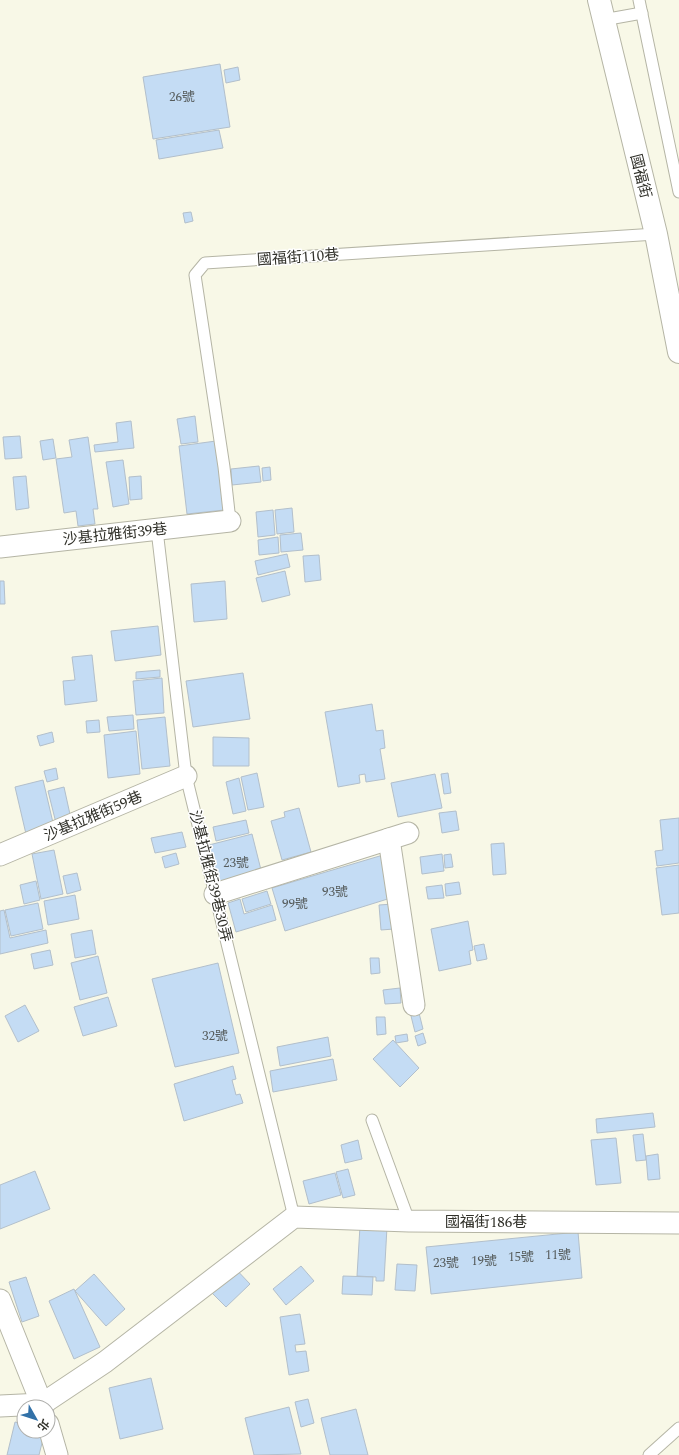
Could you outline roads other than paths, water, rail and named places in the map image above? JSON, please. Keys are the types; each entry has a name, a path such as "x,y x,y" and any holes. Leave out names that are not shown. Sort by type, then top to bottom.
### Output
{"street":[{"name":"國福街","path":"601,10 656,234 679,352"},
{"name":"沙基拉雅街39巷","path":"0,547 230,521"},
{"name":"沙基拉雅街59巷","path":"0,855 186,776"},
{"path":"215,894 399,836 414,1005"},
{"path":"52,1399 105,1362 294,1217"},
{"name":"國福街186巷","path":"294,1217 409,1221 679,1223"},
{"path":"0,1300 39,1399"},
{"path":"0,1406 16,1406"},
{"path":"52,1439 57,1455"}],"lane":[{"path":"639,0 679,192"},
{"path":"601,10 642,13"},
{"name":"國福街110巷","path":"230,521 195,275 205,263 656,234"},
{"name":"沙基拉雅街39巷30弄","path":"157,530 186,776 294,1217"},
{"path":"372,1120 409,1221"},
{"path":"649,1455 679,1428"}]}
